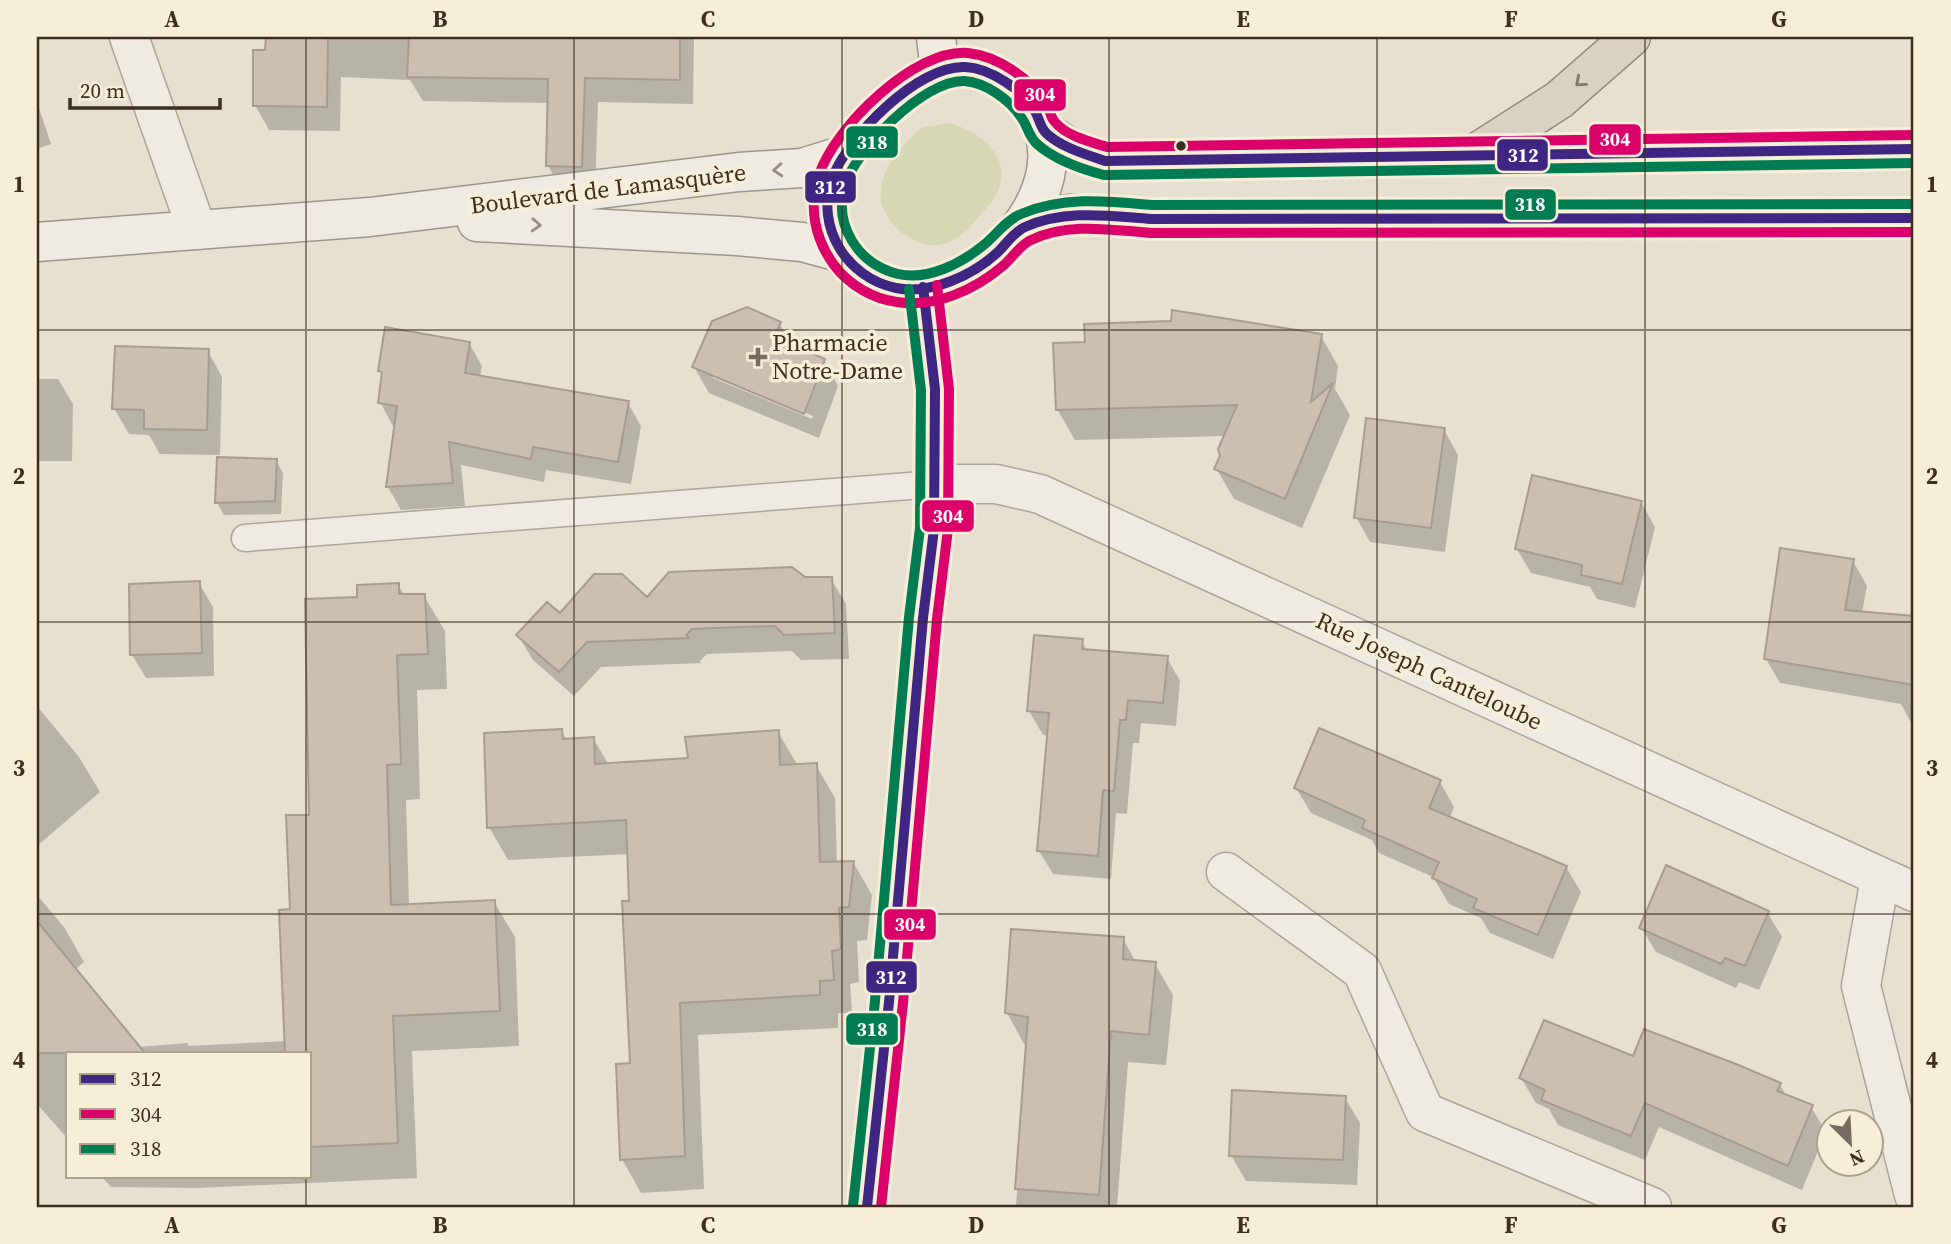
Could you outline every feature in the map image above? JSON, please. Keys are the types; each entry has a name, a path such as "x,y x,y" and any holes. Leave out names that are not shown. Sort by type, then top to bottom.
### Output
{"highway":[{"path":"1473,155 1559,100 1631,37"}],"main road":[{"path":"128,37 197,230"},
{"path":"938,54 964,67 997,77 1020,93 1036,113 1043,130 1048,155 1044,184 1034,210 1022,228 993,256 958,279 923,287 898,289 873,281 855,270 839,252 830,229 828,208 831,181 844,155 869,125 906,91 938,54"},
{"path":"1043,130 1074,151 1105,161 1914,149"},
{"name":"Boulevard de Lamasquère","path":"37,242 370,217 739,172 802,168 844,155"},
{"path":"1022,228 1069,214 1151,219 1914,218"},
{"name":"Boulevard de Lamasquère","path":"370,217 737,236 802,242 839,252"},
{"path":"867,1207 889,1002 923,618 934,529 935,389 923,287"},
{"name":"Rue Joseph Canteloube","path":"935,484 996,484 1040,494 1897,885"},
{"path":"1226,872 1362,971 1425,1112 1652,1207"},
{"path":"1897,885 1861,986 1914,1195"}],"lane":[{"path":"245,538 935,484"}],"green space":[{"path":"950,123 972,133 991,148 998,157 1001,180 994,199 965,232 947,243 927,244 904,234 891,221 882,205 882,183 885,172 897,153 921,128"}],"building":[{"path":"266,37 328,37 327,107 253,106 253,50 265,50"},
{"path":"409,37 680,37 680,80 585,78 582,167 546,166 548,79 407,77"},
{"path":"747,307 781,322 774,337 825,359 804,414 692,367 712,321"},
{"path":"1172,310 1322,334 1311,402 1333,383 1285,499 1214,469 1220,456 1218,449 1237,405 1056,410 1053,343 1085,342 1084,324 1171,321"},
{"path":"385,327 470,342 465,373 629,401 618,462 533,447 531,459 449,442 453,483 386,487 397,406 378,403 382,372 378,371"},
{"path":"115,346 209,349 207,430 144,429 144,410 112,409"},
{"path":"1366,418 1445,428 1431,528 1354,518"},
{"path":"217,457 277,459 275,501 215,503"},
{"path":"1532,475 1642,501 1622,584 1581,575 1582,565 1515,549"},
{"path":"1780,548 1854,559 1845,610 1914,616 1914,685 1764,659"},
{"path":"792,567 805,577 832,577 835,633 784,635 775,626 715,628 692,629 686,635 689,638 587,642 559,672 516,635 547,602 560,613 594,574 622,574 647,597 669,572"},
{"path":"200,581 202,653 130,655 129,584"},
{"path":"399,583 399,594 425,594 428,654 397,655 401,764 387,765 391,905 495,900 500,1011 393,1016 398,1143 312,1147 312,1052 285,1052 279,910 290,909 286,815 309,815 305,599 357,597 357,585"},
{"path":"1034,635 1083,639 1082,649 1168,656 1163,703 1128,700 1126,720 1120,720 1114,791 1103,790 1098,856 1037,851 1049,713 1027,711"},
{"path":"1319,728 1441,780 1429,808 1567,866 1538,935 1473,908 1477,899 1432,878 1439,862 1362,828 1365,820 1294,788"},
{"path":"562,729 563,739 594,737 595,764 688,758 685,737 779,730 780,765 817,763 820,862 854,861 849,907 839,908 841,949 832,951 834,980 820,981 820,995 680,1003 685,1156 620,1160 616,1064 630,1063 622,901 629,901 626,820 487,828 484,733"},
{"path":"1666,865 1769,911 1745,966 1725,958 1721,964 1639,928"},
{"path":"37,921 144,1052 37,1053"},
{"path":"1011,929 1124,937 1123,959 1156,962 1149,1035 1111,1031 1099,1195 1015,1189 1028,1017 1005,1013"},
{"path":"1544,1020 1633,1056 1644,1029 1781,1083 1777,1091 1813,1105 1788,1166 1645,1103 1631,1136 1541,1100 1545,1090 1519,1078"},
{"path":"1232,1090 1346,1096 1343,1160 1229,1156"}],"transit line":[{"name":"304","path":"1914,135 1107,147 1079,138 1060,127 1053,120 1039,94 1012,70 990,59 968,53 947,55 924,63 879,94 841,135 819,175 814,199 815,222 822,244 834,265 847,279 879,298 911,303 940,300 954,295 993,274 1027,242 1045,234 1075,229 1151,233 1914,232"},
{"name":"312","path":"1914,149 1105,161 1053,139 1043,129 1035,111 1023,95 985,71 965,67 946,70 926,78 887,106 852,144 840,162 828,197 832,232 839,248 850,262 863,274 878,282 909,289 923,289 951,281 988,260 1021,229 1040,221 1072,216 1103,215 1151,219 1914,218"},
{"name":"318","path":"1914,163 1104,175 1069,163 1044,150 1034,141 1021,117 1004,98 988,88 964,81 930,92 894,119 863,153 852,170 842,200 846,228 860,252 884,269 909,276 933,273 955,264 976,251 1006,223 1021,214 1069,202 1102,201 1152,205 1914,204"},
{"name":"304","path":"881,1207 948,529 949,389 937,285"},
{"name":"312","path":"867,1207 889,1002 923,618 934,529 935,389 923,287"},
{"name":"318","path":"853,1206 875,1001 909,617 920,528 921,390 909,289"}],"place":[{"name":"Pharmacie Notre-Dame","path":"758,357"}]}
